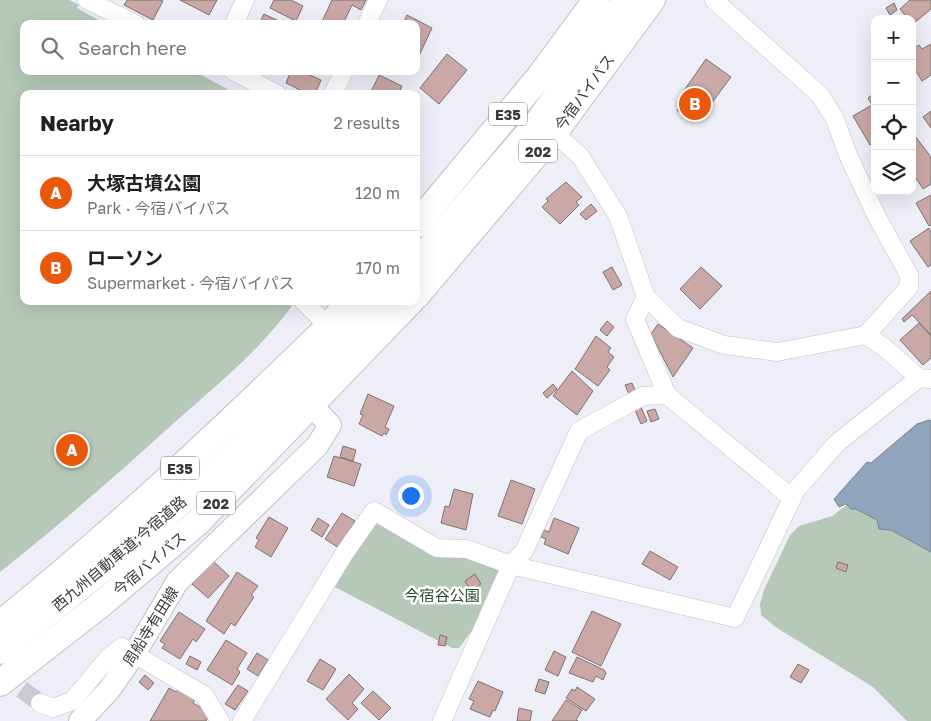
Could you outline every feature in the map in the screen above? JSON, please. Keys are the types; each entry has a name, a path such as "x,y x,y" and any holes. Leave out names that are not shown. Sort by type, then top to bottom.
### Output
{"highway":[{"path":"420,205 485,128 578,0"},
{"name":"E35","path":"420,220 540,76 596,0"},
{"name":"E35","path":"420,259 538,122 626,0"},
{"name":"今宿バイパス","path":"420,291 554,133 652,0"},
{"name":"西九州自動車道;今宿道路","path":"0,624 64,573 143,503 325,330 347,305"},
{"name":"西九州自動車道;今宿道路","path":"0,651 158,522 228,458 341,346 378,305"},
{"name":"今宿バイパス","path":"0,682 100,605 198,522 407,305"},
{"path":"0,603 56,559 202,430 318,306"}],"main road":[{"name":"周船寺有田線","path":"80,721 109,690 135,653 177,582 317,446 330,425 311,406"}],"street":[{"path":"87,0 107,4 130,20"},
{"path":"236,20 245,0"},
{"path":"369,20 378,0"},
{"path":"554,133 580,156 618,216 646,297 678,328 724,345 777,352 866,335 909,287 909,275 877,217 848,155 836,119 820,95 714,0"},
{"path":"241,75 269,90"},
{"path":"335,90 342,75"},
{"path":"646,297 635,319 666,395 792,498"},
{"path":"242,721 344,554 374,511 437,548 466,549 511,564 735,618 796,490 837,443 925,379 866,335"},
{"path":"442,721 511,564 524,551 579,431 643,396 666,395"},
{"path":"40,704 53,708 72,700 110,657 122,647 204,695 220,721"}],"green space":[{"path":"0,0 69,0 79,5 77,8 99,20 20,20 20,75 201,75 229,90 20,90 20,305 292,306 252,352 222,380 90,498 0,572"},
{"path":"851,502 931,545 931,721 907,721 873,687 777,628 761,615 760,604 764,590 790,535 799,526 832,516"},
{"name":"今宿谷公園","path":"381,523 451,554 497,565 500,573 479,621 459,648 452,648 333,586 373,524"}],"water":[{"path":"931,421 931,552 891,530 879,529 877,520 856,509 851,509 846,504 839,507 834,499 867,462 871,463 917,424"}],"building":[{"path":"127,0 163,1 153,20 124,5"},
{"path":"180,0 217,0 209,15"},
{"path":"274,0 291,0 303,6 296,20 270,8"},
{"path":"332,0 366,0 361,10 352,5 345,20 323,20"},
{"path":"910,0 931,0 931,9 916,22 916,15 905,15 900,9"},
{"path":"894,3 897,10 890,15 886,8"},
{"path":"264,14 277,20 261,20"},
{"path":"407,15 417,20 405,20"},
{"path":"420,22 432,28 420,54"},
{"path":"931,44 931,75 922,81 916,71 916,47 919,45 922,49"},
{"path":"447,54 467,70 439,104 420,88"},
{"path":"706,59 731,77 699,120 688,111 685,116 677,110 680,106 678,104 685,94 683,92"},
{"path":"289,75 309,75 321,80 317,90 300,90 286,83"},
{"path":"379,75 402,86 400,90 372,90"},
{"path":"871,106 871,144 870,145 853,116"},
{"path":"931,111 931,128 923,117"},
{"path":"916,137 931,157 931,184 923,189 916,178"},
{"path":"566,182 582,197 576,202 579,205 560,224 542,207 548,201 546,199"},
{"path":"931,195 931,225 929,226 916,203"},
{"path":"591,204 597,211 586,220 580,214"},
{"path":"929,228 931,232 931,265 928,267 910,241"},
{"path":"612,267 622,285 613,290 603,272"},
{"path":"701,267 722,286 700,309 680,289"},
{"path":"931,291 931,335 912,315 904,322 902,319"},
{"path":"607,321 614,327 607,336 600,330"},
{"path":"919,323 931,336 931,358 923,365 900,340"},
{"path":"658,324 693,348 673,377 651,334"},
{"path":"596,336 611,348 608,352 614,357 607,367 610,370 598,386 575,369"},
{"path":"572,371 593,391 577,415 553,396"},
{"path":"632,383 636,392 629,394 625,385"},
{"path":"553,384 557,389 547,398 543,393"},
{"path":"368,394 394,406 385,427 389,429 386,435 384,433 382,436 359,424 363,415 360,414"},
{"path":"641,407 647,421 641,424 635,410"},
{"path":"655,409 659,419 651,422 647,411"},
{"path":"343,446 356,450 353,461 340,457"},
{"path":"334,456 361,464 354,486 327,477"},
{"path":"511,480 535,489 522,524 498,516"},
{"path":"454,489 473,494 466,530 441,523 445,506 449,507"},
{"path":"342,513 355,521 339,548 325,539"},
{"path":"269,517 288,528 271,557 255,547 259,540 256,538"},
{"path":"318,518 329,525 322,537 311,530"},
{"path":"554,518 579,528 568,554 544,544 546,539 541,537 544,530 549,532"},
{"path":"650,551 678,567 670,580 642,564"},
{"path":"214,562 229,576 208,598 192,584"},
{"path":"838,562 848,565 846,572 836,568"},
{"path":"237,572 258,586 251,595 254,597 235,626 231,623 224,634 206,621"},
{"path":"475,574 481,584 471,591 465,581"},
{"path":"592,611 621,624 601,666 572,652"},
{"path":"179,612 205,629 196,642 193,639 180,659 162,648 165,644 160,641"},
{"path":"440,635 447,637 445,646 438,645"},
{"path":"226,640 247,653 237,669 240,672 232,685 207,670"},
{"path":"554,651 566,657 558,676 545,670"},
{"path":"257,653 268,660 258,676 247,669"},
{"path":"190,656 201,662 197,670 186,664"},
{"path":"577,657 604,670 606,673 603,680 596,676 593,682 569,673"},
{"path":"320,659 336,669 323,690 307,681"},
{"path":"798,664 809,670 801,683 790,677"},
{"path":"349,674 364,689 352,703 358,709 348,720 326,699"},
{"path":"145,675 154,683 148,690 139,682"},
{"path":"539,679 549,682 545,694 535,691"},
{"path":"478,681 503,692 495,711 493,710 490,717 470,709 474,701 469,699"},
{"path":"238,685 248,691 235,710 225,704"},
{"path":"577,687 595,699 586,711 566,698 572,689 575,691"},
{"path":"169,688 176,692 178,690 195,699 193,703 210,713 206,721 150,721"},
{"path":"373,691 391,708 379,720 361,703"},
{"path":"566,700 582,710 576,720 578,721 552,721"},
{"path":"519,708 532,711 530,721 517,721"}],"tunnel":[{"path":"0,673 40,703"}],"place":[{"name":"ローソン","path":"695,104"},
{"name":"大塚古墳公園","path":"72,450"}]}
